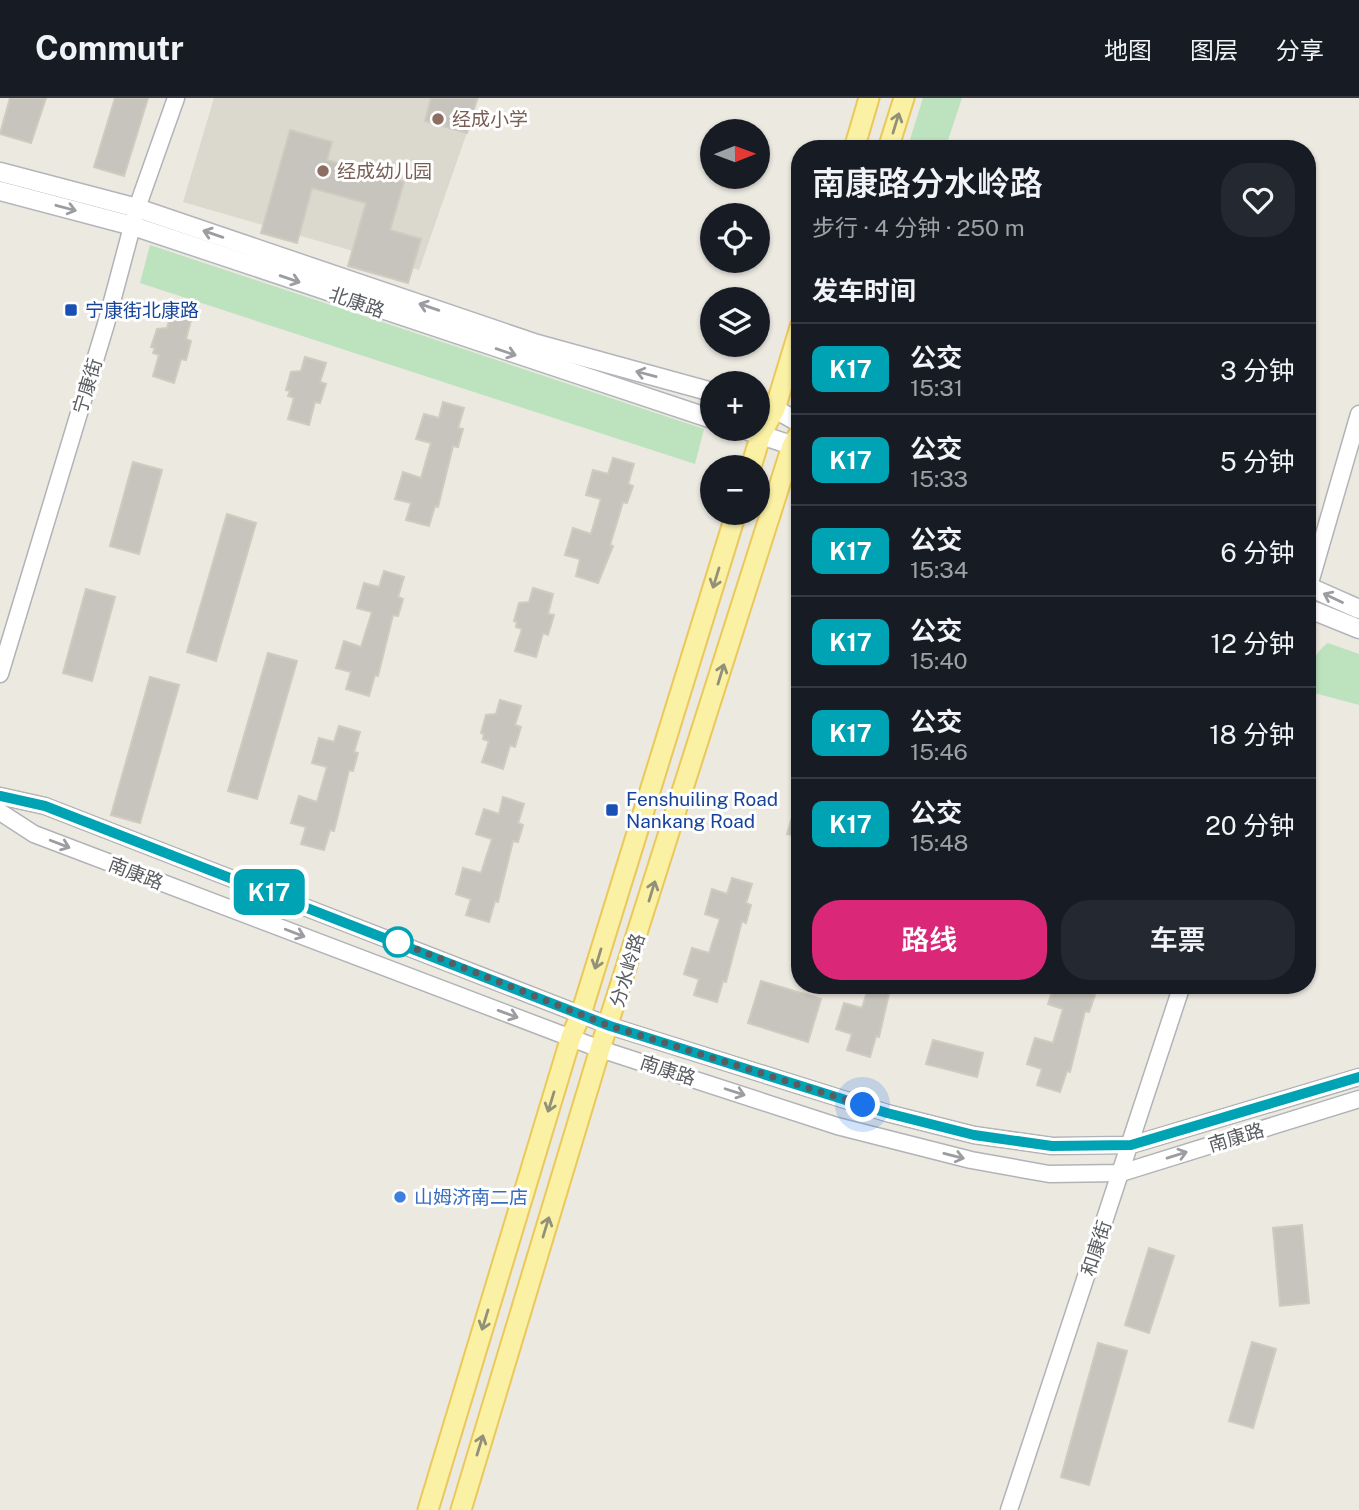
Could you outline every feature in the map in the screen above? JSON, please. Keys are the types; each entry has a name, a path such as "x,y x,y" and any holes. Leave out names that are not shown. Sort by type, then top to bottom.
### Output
{"main road":[{"path":"857,140 869,98"},
{"path":"891,140 904,98"},
{"name":"北康路","path":"0,172 700,415"},
{"name":"北康路","path":"0,191 135,217 537,344 700,389"},
{"path":"770,398 791,348"},
{"path":"770,409 791,419"},
{"path":"770,436 791,441"},
{"name":"分水岭路","path":"461,1510 600,1049 610,1026 791,461"},
{"name":"分水岭路","path":"428,1510 571,1037 581,1014 732,525"},
{"path":"1316,591 1359,609"},
{"path":"1316,612 1359,629"}],"street":[{"name":"宁康街","path":"0,674 135,217 176,98"},
{"path":"1316,561 1359,414"},
{"name":"南康路","path":"0,796 45,806 610,1026 887,1113 974,1135 1052,1146 1131,1145 1359,1077"},
{"name":"南康路","path":"0,812 34,834 600,1049 837,1126 971,1160 1049,1174 1121,1172 1359,1100"},
{"name":"和康街","path":"1009,1510 1179,994"}],"shaded area":[{"name":"经成幼儿园","path":"214,98 479,98 419,270 183,202"}],"green space":[{"path":"923,98 962,98 948,140 910,140"},
{"path":"150,245 700,428 701,441 695,464 140,283"},
{"path":"1328,643 1359,654 1359,705 1316,693 1316,656"}],"building":[{"path":"10,98 46,98 31,143 0,134"},
{"path":"115,98 148,98 124,176 94,167"},
{"path":"431,98 477,98 467,133 425,121"},
{"path":"290,130 332,142 327,160 404,182 390,230 421,239 408,283 348,266 366,203 312,188 297,243 261,233"},
{"path":"171,314 191,320 186,339 191,341 186,360 181,359 174,383 153,376 159,355 153,353 155,348 151,347 157,329 167,328"},
{"path":"305,357 326,363 320,382 326,384 320,403 315,402 309,425 288,419 294,398 288,396 290,391 286,390 291,372 301,371"},
{"path":"443,402 464,408 458,428 463,429 458,447 453,446 438,507 435,506 429,526 406,520 411,503 395,499 403,472 421,478 431,443 416,439 424,414 439,418"},
{"path":"613,458 634,464 628,484 633,486 627,503 623,502 610,545 613,546 598,583 576,576 580,559 565,555 573,528 591,534 601,499 586,495 593,470 608,474"},
{"path":"133,462 162,470 139,554 110,546"},
{"path":"227,514 256,523 216,661 187,652"},
{"path":"384,571 404,577 398,597 403,599 398,616 393,615 378,676 375,675 369,696 346,689 351,672 336,668 344,641 361,647 372,612 357,608 364,583 379,587"},
{"path":"533,588 553,594 548,614 554,615 548,635 543,633 536,657 515,651 522,629 516,627 517,622 514,621 519,603 529,602"},
{"path":"86,589 115,597 92,681 63,673"},
{"path":"268,653 297,661 257,799 228,791"},
{"path":"150,677 179,685 140,823 111,815"},
{"path":"500,700 521,706 515,725 521,727 515,747 510,745 503,769 482,762 489,741 483,739 484,734 481,733 486,715 496,714"},
{"path":"339,726 360,732 354,752 358,753 353,771 349,770 334,831 330,830 324,850 301,844 306,827 291,823 299,796 317,802 327,767 312,763 319,738 334,742"},
{"path":"503,797 524,804 518,823 523,825 518,842 513,841 498,902 495,901 489,922 466,915 471,899 456,894 463,868 481,873 492,839 476,834 484,809 499,814"},
{"path":"732,878 752,884 746,903 751,905 746,923 742,921 726,982 723,981 717,1002 694,995 699,979 684,974 692,948 709,953 720,919 705,914 712,889 727,894"},
{"path":"761,981 791,990 791,994 804,994 821,999 808,1042 748,1023"},
{"path":"866,994 889,994 879,1037 876,1036 870,1057 847,1050 852,1034 836,1029 844,1003 862,1008"},
{"path":"1051,994 1095,995 1089,1012 1085,1011 1070,1072 1067,1071 1060,1092 1037,1085 1042,1069 1027,1064 1035,1038 1053,1043 1063,1009 1048,1004"},
{"path":"933,1040 983,1053 977,1077 926,1064"},
{"path":"1302,1225 1309,1303 1280,1306 1273,1228"},
{"path":"1149,1248 1174,1256 1149,1333 1125,1325"},
{"path":"1252,1342 1276,1349 1253,1428 1229,1421"},
{"path":"1098,1343 1127,1351 1089,1485 1061,1477"}],"bus line":[{"name":"K17","path":"0,796 45,806 610,1026 887,1113 974,1135 1052,1146 1131,1145 1359,1077"}],"place":[{"name":"经成小学","path":"438,119"},
{"name":"经成幼儿园","path":"323,171"},
{"name":"宁康街北康路","path":"71,310"},
{"name":"Fenshuiling Road Nankang Road","path":"612,810"},
{"name":"山姆济南二店","path":"400,1197"}],"route":[{"path":"398,942 396,941 610,1026 863,1105"}]}
